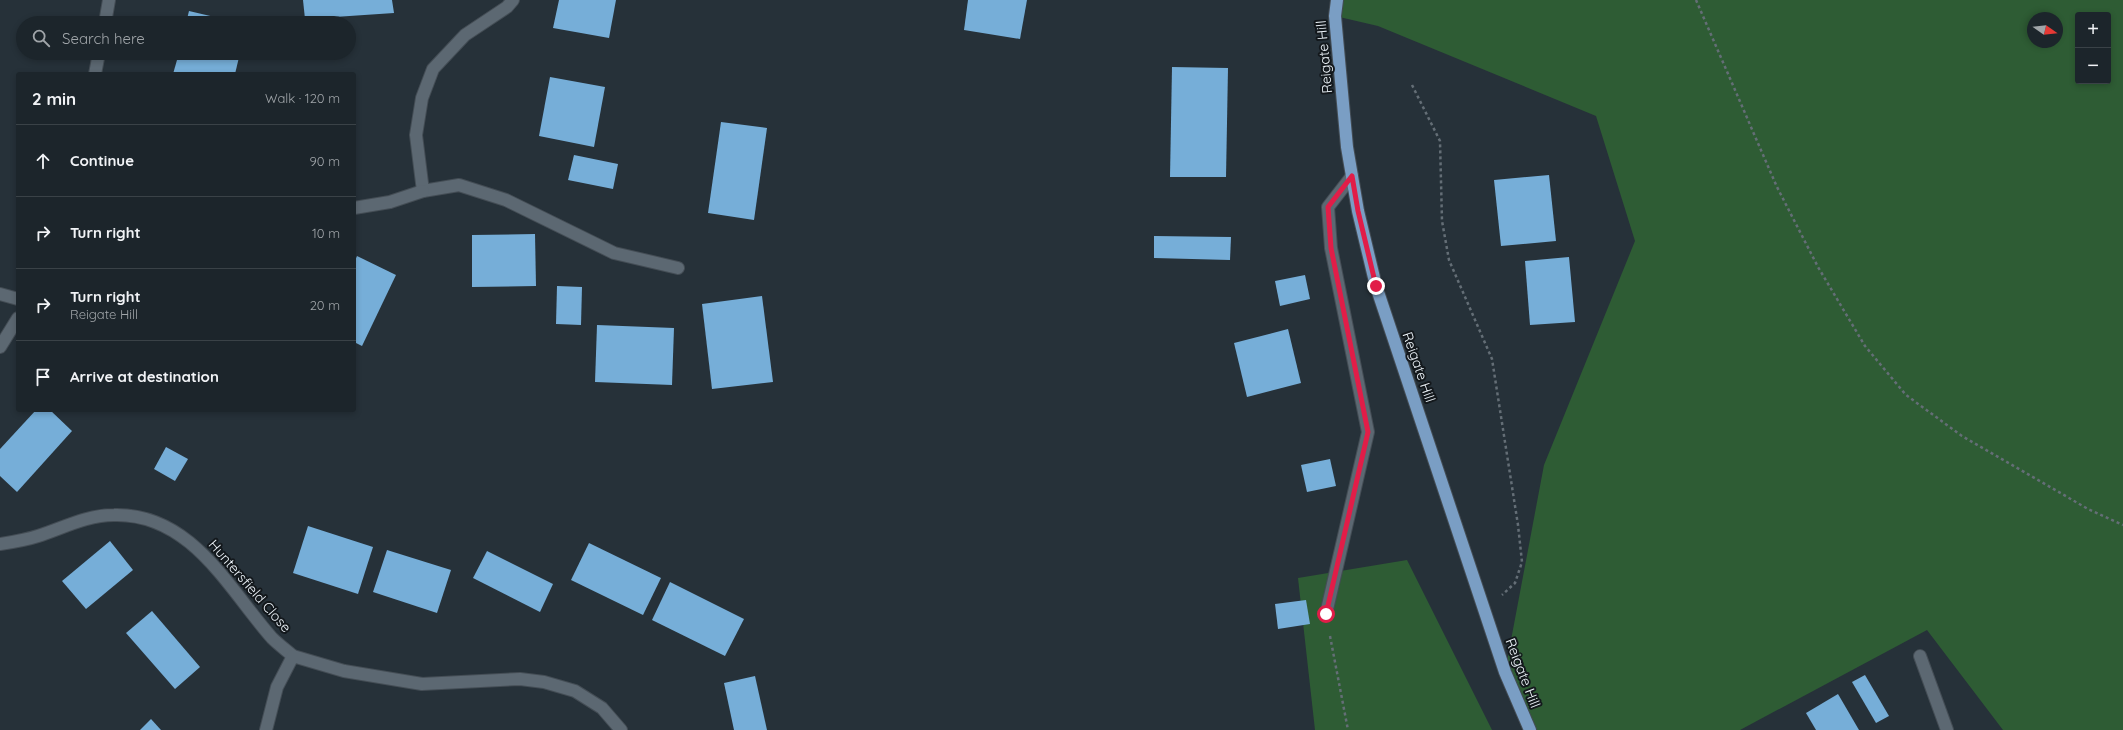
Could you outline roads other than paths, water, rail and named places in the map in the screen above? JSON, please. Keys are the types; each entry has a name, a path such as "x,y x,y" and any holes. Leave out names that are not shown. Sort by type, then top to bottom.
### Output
{"main road":[{"name":"Reigate Hill","path":"1337,0 1336,16 1352,176 1358,211 1376,286 1505,672 1530,730"}],"street":[{"path":"106,16 109,0"},
{"path":"423,191 416,135 422,98 433,69 465,35 507,6 513,0"},
{"path":"95,72 98,60"},
{"path":"1326,614 1368,432 1331,248 1328,207 1352,176"},
{"path":"356,208 390,202 423,191 459,185 506,200 614,252 678,268"},
{"path":"0,294 16,298"},
{"path":"0,347 16,321"},
{"name":"Huntersfield Close","path":"0,544 37,536 84,520 114,515 144,519 172,530 194,545 227,580 273,638 293,656 344,671 422,684 520,679 544,682 575,691 602,708 621,730"},
{"path":"266,730 277,687 293,656"},
{"path":"1920,656 1947,730"}]}
